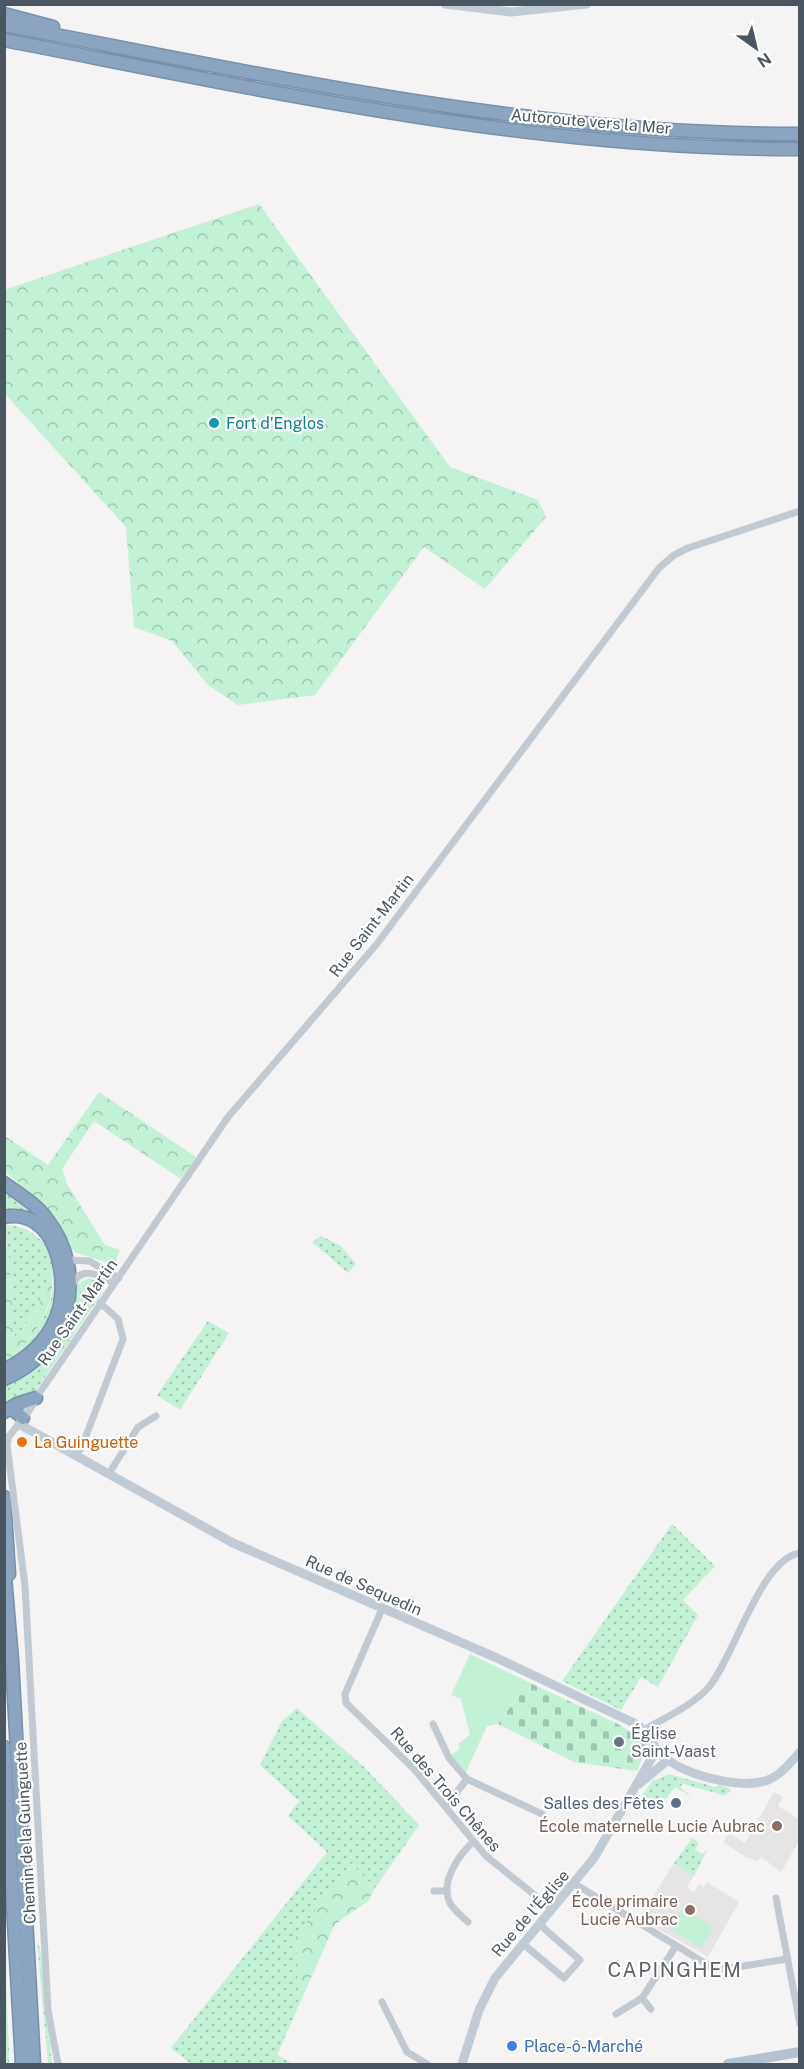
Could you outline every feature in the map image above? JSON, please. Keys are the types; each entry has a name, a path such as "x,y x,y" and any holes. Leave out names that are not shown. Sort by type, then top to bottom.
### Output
{"highway":[{"path":"4,14 159,54"},
{"path":"4,25 383,97 504,116 621,127 800,134"},
{"path":"4,40 46,48"},
{"path":"4,48 46,48"},
{"name":"Autoroute vers la Mer","path":"46,48 381,112 503,131 597,140 800,149"},
{"path":"4,1183 47,1218 64,1247 71,1288 65,1318 46,1350 29,1366 4,1379"},
{"path":"4,1217 21,1217 43,1230 55,1249 62,1278"},
{"path":"4,1370 27,1357 48,1334 59,1310 62,1278 68,1260"},
{"path":"21,1421 8,1410 36,1398"},
{"path":"4,1497 24,1918 34,2064"},
{"path":"4,1565 9,1610"},
{"path":"4,1747 22,2064"},
{"path":"24,1918 42,2064"},
{"path":"14,2064 12,2029 16,1990"}],"main road":[{"path":"728,2064 800,2052"},
{"path":"769,2064 800,2059"}],"street":[{"path":"445,4 511,12 587,4"},
{"name":"Rue Saint-Martin","path":"21,1421 235,1108 376,945 664,564 694,546 800,511"},
{"path":"68,1260 89,1261 116,1281"},
{"path":"71,1288 77,1277 87,1273 116,1281"},
{"path":"76,1454 89,1428 123,1340 118,1319 100,1303"},
{"path":"110,1473 138,1427 156,1416"},
{"name":"Rue de Sequedin","path":"21,1421 179,1515 233,1543 497,1658 644,1730 657,1749 670,1761"},
{"name":"Chemin de la Guinguette","path":"21,1421 9,1436 6,1445 25,1586 47,1999 58,2064"},
{"path":"644,1730 687,1705 708,1687 728,1658 775,1568 789,1556 800,1553"},
{"name":"Rue des Trois Chênes","path":"382,1609 345,1700 404,1758 446,1806 473,1842 496,1866 552,1909"},
{"path":"433,1724 449,1758 466,1779 542,1814"},
{"path":"636,1788 657,1749"},
{"path":"636,1788 670,1761 716,1779 755,1783 777,1775 800,1752"},
{"path":"446,1806 466,1779"},
{"name":"Rue de l'Église","path":"462,2064 487,1993 499,1972 574,1884 600,1849 636,1788"},
{"path":"468,1922 449,1902 447,1891 456,1862 473,1842"},
{"path":"574,1884 717,1970 787,1959"},
{"path":"434,1892 447,1891"},
{"path":"776,1898 800,2024"},
{"path":"522,1943 564,1978 580,1960 539,1923"},
{"path":"616,2014 642,1998 676,1946"},
{"path":"642,1998 651,2008"},
{"path":"382,2002 407,2052 427,2064"}],"shaded area":[{"name":"École maternelle Lucie Aubrac","path":"774,1792 783,1797 778,1806 799,1819 799,1841 781,1872 761,1857 757,1861 746,1857 723,1842 729,1833 745,1843"},
{"name":"École primaire Lucie Aubrac","path":"674,1863 694,1876 687,1886 690,1890 694,1892 699,1884 704,1887 707,1882 739,1902 708,1957 639,1918"}],"green space":[{"path":"259,204 450,467 538,500 546,517 485,589 424,547 315,695 238,705 208,685 172,641 134,627 126,527 5,394 4,290"},
{"path":"99,1092 196,1157 181,1179 94,1121 62,1169 67,1184 105,1245 120,1250 114,1265 74,1252 60,1228 44,1208 5,1172 5,1136 48,1165"},
{"path":"4,1189 29,1206 52,1231 5,1215"},
{"path":"5,1225 21,1227 34,1234 44,1245 52,1258 57,1288 55,1304 46,1326 30,1345 5,1365 5,1362 35,1332 42,1320 49,1306 53,1279 50,1266 38,1305 15,1339"},
{"path":"321,1236 341,1246 356,1264 348,1273 312,1242"},
{"path":"5,1245 9,1254 15,1338 28,1322 38,1304 46,1284 50,1264 52,1278 48,1306 42,1319 26,1343 5,1362"},
{"path":"89,1278 99,1282 102,1293 33,1395 5,1407 5,1385 38,1365 57,1347 70,1325 78,1284"},
{"path":"208,1321 229,1333 180,1410 157,1395"},
{"path":"672,1524 715,1566 683,1600 698,1615 658,1687 641,1677 621,1710 562,1681"},
{"path":"470,1654 528,1682 498,1724 487,1726 466,1772 451,1755 460,1748 458,1744 470,1735 461,1699 451,1695"},
{"path":"528,1682 618,1724 648,1743 637,1771 574,1762 498,1724"},
{"path":"297,1708 365,1768 419,1825 375,1888 352,1864 296,1936 299,2005 277,2055 293,2064 191,2064 171,2048 327,1852 288,1816 299,1801 260,1765 282,1721"},
{"path":"669,1774 715,1787 720,1785 731,1791 724,1796 683,1783 680,1787 692,1797 675,1787 656,1811 639,1800 652,1781"},
{"path":"692,1838 699,1843 695,1850 702,1854 707,1850 694,1876 674,1863"},
{"path":"351,1863 375,1888 368,1901 335,1924 299,2005 296,1936"},
{"path":"683,1908 714,1928 701,1948 670,1928"},
{"path":"37,1941 41,1952 52,2064 48,2064"},
{"path":"5,1962 9,2051 9,2064 4,2064"}],"place":[{"name":"Fort d'Englos","path":"214,423"},
{"name":"La Guinguette","path":"22,1442"},
{"name":"Église Saint-Vaast","path":"619,1742"},
{"name":"Salles des Fêtes","path":"676,1803"},
{"name":"École maternelle Lucie Aubrac","path":"777,1826"},
{"name":"École primaire Lucie Aubrac","path":"690,1910"},
{"name":"Place-ô-Marché","path":"512,2046"}],"district":[{"name":"CAPINGHEM","path":"675,1970"}]}
